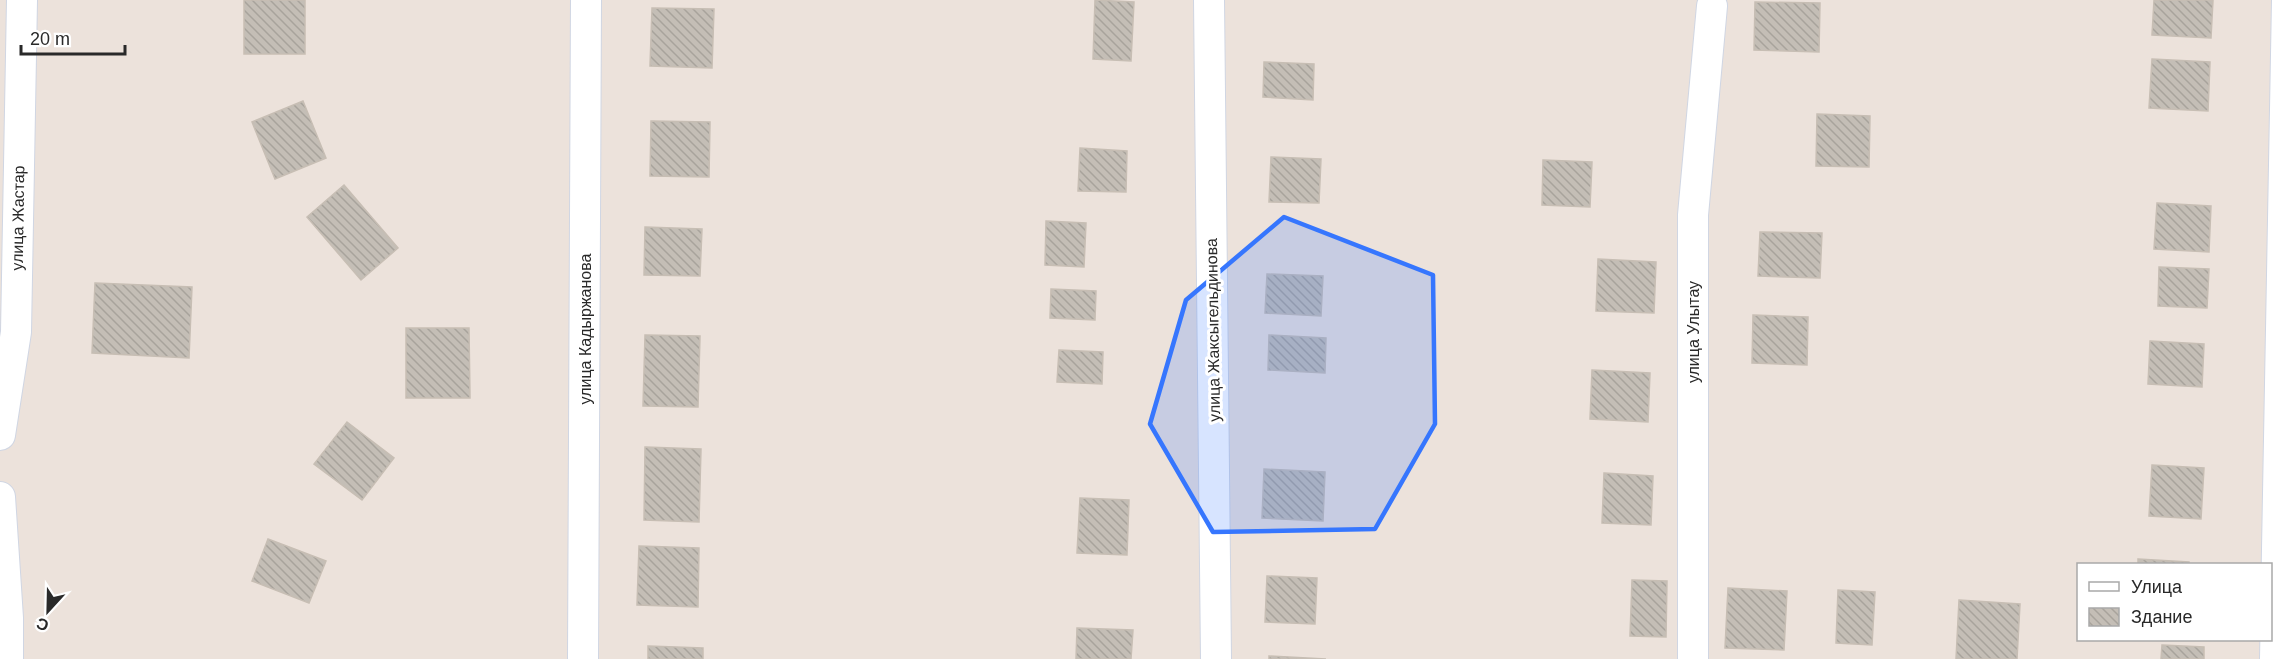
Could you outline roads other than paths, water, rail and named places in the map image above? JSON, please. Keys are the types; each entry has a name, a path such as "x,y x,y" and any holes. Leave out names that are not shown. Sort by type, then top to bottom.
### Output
{"street":[{"name":"улица Жастар","path":"0,435 16,332 22,0"},
{"name":"улица Кадыржанова","path":"583,659 586,0"},
{"name":"улица Жаксыгельдинова","path":"1209,0 1216,659"},
{"path":"2275,659 2287,0"},
{"name":"улица Улытау","path":"1693,659 1693,215 1712,6"},
{"path":"0,497 8,618 8,659"}]}
